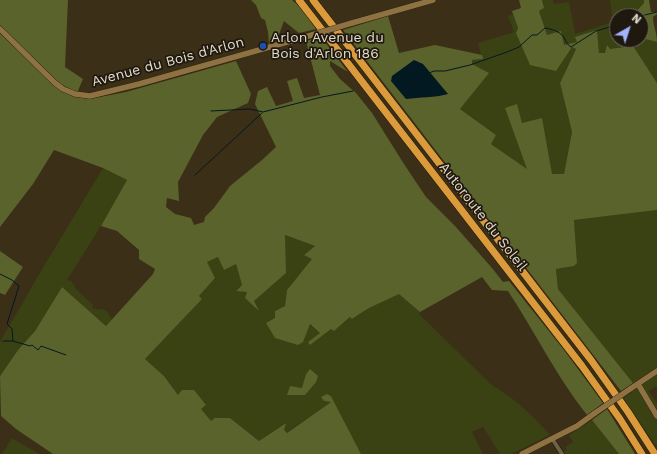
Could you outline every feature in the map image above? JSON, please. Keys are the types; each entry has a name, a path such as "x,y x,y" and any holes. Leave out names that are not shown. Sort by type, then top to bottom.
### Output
{"highway":[{"name":"Autoroute du Soleil","path":"299,0 568,348 620,418 642,454"},
{"name":"Autoroute du Soleil","path":"313,0 587,355 628,412 655,454"}],"main road":[{"name":"Avenue du Bois d'Arlon","path":"0,29 55,84 75,94 90,96 139,84 433,0"},
{"path":"522,454 553,440 577,426 657,371"},
{"path":"638,384 657,416"}],"street":[{"path":"553,440 562,454"}],"green space":[{"path":"0,0 68,0 65,67 83,79 77,93 59,83 0,25"},
{"path":"251,0 292,0 301,8 316,29 299,33 284,21 277,40 269,44 265,20 261,18 256,5"},
{"path":"519,0 542,0 544,8 539,11 547,35 561,31 564,45 577,42 575,37 597,30 599,53 605,53 607,45 610,49 634,48 657,83 657,210 574,220 577,263 574,266 556,269 558,289 633,383 621,391 343,30 388,16 399,53 435,45 482,55 483,59 472,60 472,64 489,73 460,109 496,135 491,144 527,169 505,108 517,104 522,123 542,118 552,174 564,174 572,132 560,83 576,49 572,47 556,71 530,65 516,33 518,28 512,11 521,8"},
{"path":"542,0 553,0 554,4 569,2 575,34 609,23 609,48 649,48 649,40 657,42 657,82 605,53 599,53 597,30 576,37 577,42 564,45 547,36 539,11 544,8"},
{"path":"610,0 644,0 644,3 639,8 611,8"},
{"path":"644,0 649,0 651,12 657,12 657,14 653,17 657,42 649,40 649,8 639,8 644,3"},
{"path":"513,14 518,28 516,33 576,48 560,83 572,132 564,174 552,174 528,170 490,143 496,135 460,109 488,73 472,64 472,60 482,59 478,43 514,32 508,16"},
{"path":"0,33 63,92 75,97 90,99 126,92 236,61 251,94 248,103 217,117 203,135 178,182 179,201 167,198 166,207 175,214 191,218 194,225 204,222 205,217 214,208 230,186 276,147 255,104 258,91 267,87 276,106 293,101 287,81 297,78 304,98 320,95 306,41 321,37 348,72 330,61 330,66 340,79 356,93 372,113 426,197 455,226 503,282 509,281 564,350 603,403 587,415 565,385 508,291 492,290 482,277 420,312 399,294 369,308 352,319 350,317 334,331 331,329 310,345 308,342 320,333 310,324 303,342 298,345 275,338 266,323 275,318 275,311 285,306 287,290 312,259 304,255 315,246 285,235 286,273 254,301 259,311 245,298 247,292 236,291 242,285 236,264 224,270 218,257 207,262 215,278 199,296 202,299 145,359 164,376 178,395 182,390 194,390 206,405 201,409 211,421 215,418 230,418 259,441 286,423 284,430 287,433 331,402 324,401 321,397 327,394 331,396 361,454 53,454 16,429 1,416 0,376 18,350 35,331 62,287 106,326 153,274 155,269 139,259 139,250 117,231 101,226 127,180 103,168 54,150 33,184 0,227"},
{"path":"103,168 127,180 101,226 67,280 71,281 77,290 93,305 92,308 106,311 112,320 106,326 62,287 35,331 18,350 0,376 0,342"},
{"path":"657,210 657,386 648,391 657,403 656,446 623,398 632,392 629,386 633,383 558,289 556,269 574,266 577,263 574,220"},
{"path":"284,235 315,246 304,255 313,258 287,290 285,306 275,311 303,342 309,324 320,333 308,342 310,344 331,329 334,331 351,317 353,319 369,308 399,293 420,312 419,314 494,387 518,403 550,435 511,454 500,454 483,427 472,432 483,454 361,454 331,396 327,394 331,402 286,433 284,430 285,423 259,441 230,418 211,422 200,409 206,406 178,395 164,376 145,359 202,299 199,296 215,278 206,262 218,257 236,264 242,285 236,290 247,292 258,309 254,301 286,272"},
{"path":"0,251 23,267 5,295 0,293"},
{"path":"310,369 318,376 316,382 305,395 287,395 290,386 302,388 306,374"},
{"path":"607,409 635,454 619,454 592,420"},
{"path":"592,420 619,454 564,454 563,452 567,450 565,447 573,442 569,435"},
{"path":"12,438 39,454 2,454"}],"water":[{"path":"414,60 423,64 448,94 406,99 391,81 392,76"}],"waterway":[{"path":"649,14 657,12"},
{"path":"429,73 470,65 507,52 519,47 532,35 537,35 545,28 559,33 571,47 596,31 609,27"},
{"path":"211,111 250,109 263,112 322,97 353,91"},
{"path":"195,175 262,113"},
{"path":"0,274 12,280 19,286 7,324 12,329 13,341 30,346 32,345 38,350 41,346 66,355"},
{"path":"3,341 13,341"}],"place":[{"name":"Arlon Avenue du Bois d'Arlon 186","path":"263,46"}]}
